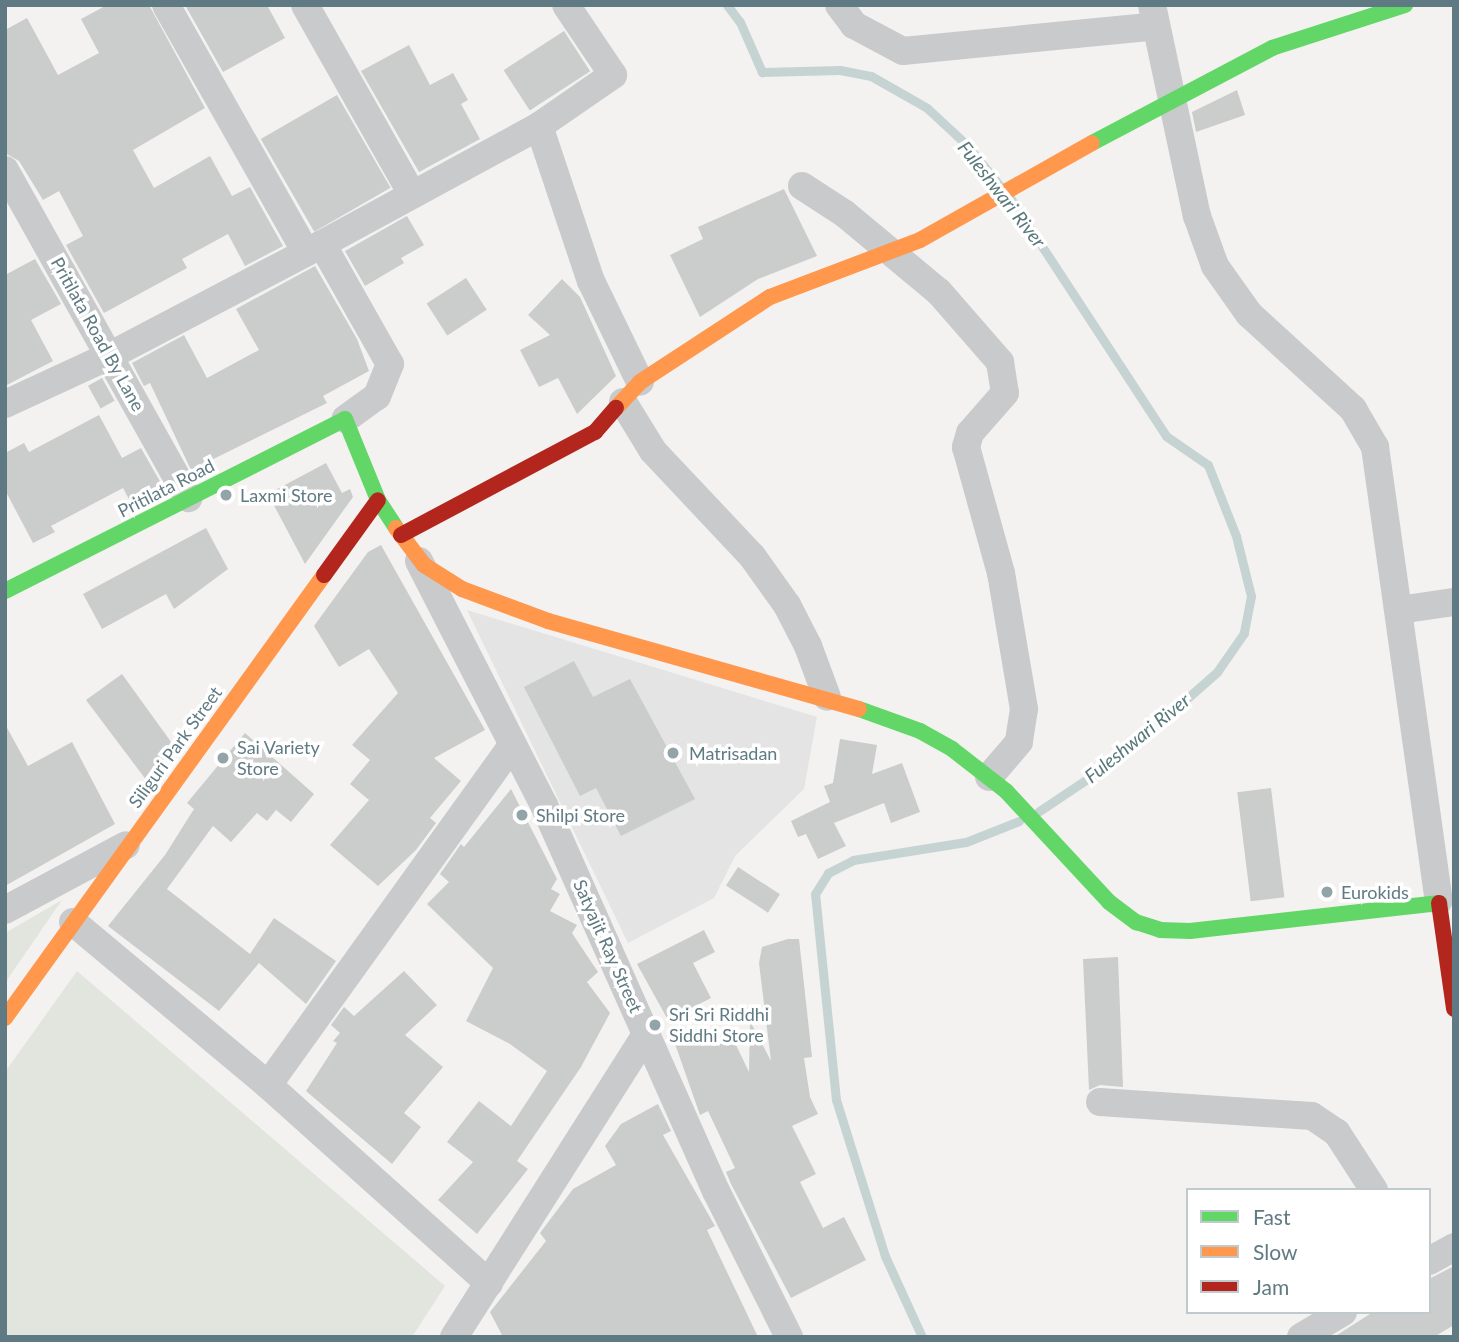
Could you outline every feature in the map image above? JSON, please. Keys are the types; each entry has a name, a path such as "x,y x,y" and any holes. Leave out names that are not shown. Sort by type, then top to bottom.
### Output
{"street":[{"path":"166,5 314,248 390,364 377,396 345,419 378,500 401,535 418,558 462,589 548,621 827,697 920,731 997,784 1083,874 1136,922 1160,930 1190,931 1439,901"},
{"path":"305,5 412,194"},
{"path":"5,404 111,355 314,248 539,126 613,75 566,5"},
{"path":"839,5 854,24 903,51 1154,16 1204,241 1225,283 1249,314 1353,409 1369,431 1379,463 1454,1009"},
{"path":"401,535 563,452 595,432 631,392 770,297 887,253 1033,177 1171,98 1272,48 1405,5"},
{"path":"539,126 591,281 653,451 752,556 787,605 808,646 827,697"},
{"name":"Pritilata Road By Lane","path":"5,170 111,355 188,498"},
{"path":"802,186 845,214 887,253 939,292 982,338 1004,376 1005,393 970,433 966,447 1001,573 1024,709 1019,742 997,784"},
{"name":"Pritilata Road","path":"5,592 345,419"},
{"name":"Siliguri Park Street","path":"5,1018 378,500"},
{"name":"Satyajit Ray Street","path":"418,558 544,805 716,1191 789,1337"},
{"path":"1399,611 1454,602"},
{"path":"268,1085 512,744"},
{"path":"5,910 130,843"},
{"path":"73,922 268,1085 489,1283"},
{"path":"459,1334 647,1033"},
{"path":"1100,1102 1312,1116 1346,1144 1373,1188"},
{"path":"1431,1260 1454,1247"},
{"path":"1314,1334 1340,1314"}],"shaded area":[{"name":"Matrisadan","path":"467,610 817,717 804,789 735,856 714,898 628,943"},
{"path":"62,900 5,983 5,933"},
{"path":"77,971 445,1286 412,1337 5,1337 5,1072"}],"building":[{"path":"107,5 149,5 205,108 133,150 154,188 210,156 232,196 250,187 283,246 245,266 228,234 182,259 187,268 104,313 66,245 83,236 59,191 43,200 19,161 5,153 5,30 27,18 58,75 99,53 81,19"},
{"path":"185,5 267,5 285,38 223,72"},
{"path":"564,31 590,71 530,110 504,70"},
{"path":"409,45 430,85 453,73 468,100 461,104 480,139 419,172 361,71"},
{"path":"1237,90 1245,115 1196,132 1192,112"},
{"path":"337,95 390,188 314,232 261,139"},
{"path":"784,189 817,256 758,279 700,317 670,255 703,239 698,227"},
{"path":"407,216 424,245 401,258 404,263 365,286 345,251"},
{"path":"35,259 61,304 31,320 53,361 5,386 5,275"},
{"path":"315,266 357,339 369,371 323,396 327,403 191,470 150,383 144,386 132,363 184,335 207,378 259,350 236,309"},
{"path":"466,278 487,310 447,335 427,304"},
{"path":"562,279 580,297 616,376 577,414 558,378 539,387 520,350 550,335 528,315"},
{"path":"102,378 115,401 101,408 88,386"},
{"path":"99,415 122,458 141,448 162,485 130,501 123,488 51,526 55,532 33,543 5,490 5,453 24,443 29,452"},
{"path":"326,463 342,493 350,489 353,497 305,564 268,494"},
{"path":"206,528 228,569 174,609 166,594 102,629 83,594"},
{"path":"381,545 485,730 434,758 461,781 430,818 436,823 416,850 378,886 330,845 369,800 350,784 370,760 352,745 398,693 369,649 339,667 314,626 368,552"},
{"path":"574,661 593,697 630,679 695,799 621,836 596,788 580,796 524,687"},
{"path":"122,674 174,746 147,781 86,700"},
{"path":"5,724 28,766 72,742 115,824 5,886"},
{"path":"245,733 314,794 291,822 276,810 267,821 257,813 231,842 213,826 167,889 250,954 274,918 336,961 306,1004 259,963 219,1011 108,926 165,855 194,809 187,803"},
{"path":"840,739 877,745 872,774 902,763 920,812 891,823 884,803 834,823 846,846 818,859 806,834 798,837 791,821 830,802 824,786 833,783"},
{"path":"1271,788 1284,897 1251,901 1237,792"},
{"path":"511,789 557,879 551,889 560,894 550,911 577,925 572,933 598,972 587,982 610,1013 581,1067 517,1161 528,1169 477,1234 438,1200 473,1162 447,1142 479,1101 511,1126 547,1071 510,1044 466,1021 493,968 427,904 449,882 440,874 461,844 464,847"},
{"path":"738,867 780,894 768,913 726,885"},
{"path":"704,930 715,952 693,963 711,998 668,1020 637,964"},
{"path":"788,939 799,939 812,1057 804,1058 810,1097 818,1114 792,1126 816,1174 800,1182 823,1228 844,1217 866,1260 791,1298 731,1184 726,1172 735,1168 708,1111 700,1115 674,1041 736,1045 749,1072 750,1021 771,1061 759,963 762,947"},
{"path":"1118,957 1123,1087 1100,1085 1089,1090 1083,959"},
{"path":"404,971 437,1005 405,1035 443,1067 404,1113 421,1127 392,1164 306,1091 337,1043 333,1041 340,1033 331,1025 344,1007 354,1016"},
{"path":"658,1104 671,1131 663,1135 715,1226 707,1230 758,1337 503,1337 490,1312 546,1241 540,1233 573,1189 616,1165 605,1146 621,1124"},
{"path":"1454,1266 1454,1325 1434,1337 1334,1337 1370,1314 1431,1314 1431,1278"}],"waterway":[{"name":"Fuleshwari River","path":"727,5 740,22 762,72 840,70 871,76 927,108 967,145 1000,186"},
{"name":"Fuleshwari River","path":"1011,199 1166,436 1208,465 1236,536 1251,596 1244,633 1217,672 1123,755 1038,812"},
{"name":"Fuleshwari River","path":"922,1337 885,1256 836,1100 815,894 828,873 853,860 966,842 1019,821"}],"traffic: fast":[{"path":"1092,143 1272,48 1405,5"},
{"path":"5,591 345,419 378,500 396,528"},
{"path":"859,709 920,731 952,749 1006,791 1109,902 1136,922 1160,930 1190,931 1439,903"}],"traffic: slow":[{"path":"616,408 640,382 770,297 920,240 1092,143"},
{"path":"396,528 424,565 462,589 548,621 859,709"},
{"path":"5,1018 324,575"}],"traffic: jam":[{"path":"401,535 595,432 616,408"},
{"path":"324,575 378,500"},
{"path":"1439,903 1454,1009"}],"place":[{"name":"Laxmi Store","path":"226,495"},
{"name":"Matrisadan","path":"673,753"},
{"name":"Sai Variety Store","path":"223,758"},
{"name":"Shilpi Store","path":"522,815"},
{"name":"Eurokids","path":"1327,892"},
{"name":"Sri Sri Riddhi Siddhi Store","path":"655,1025"}]}
